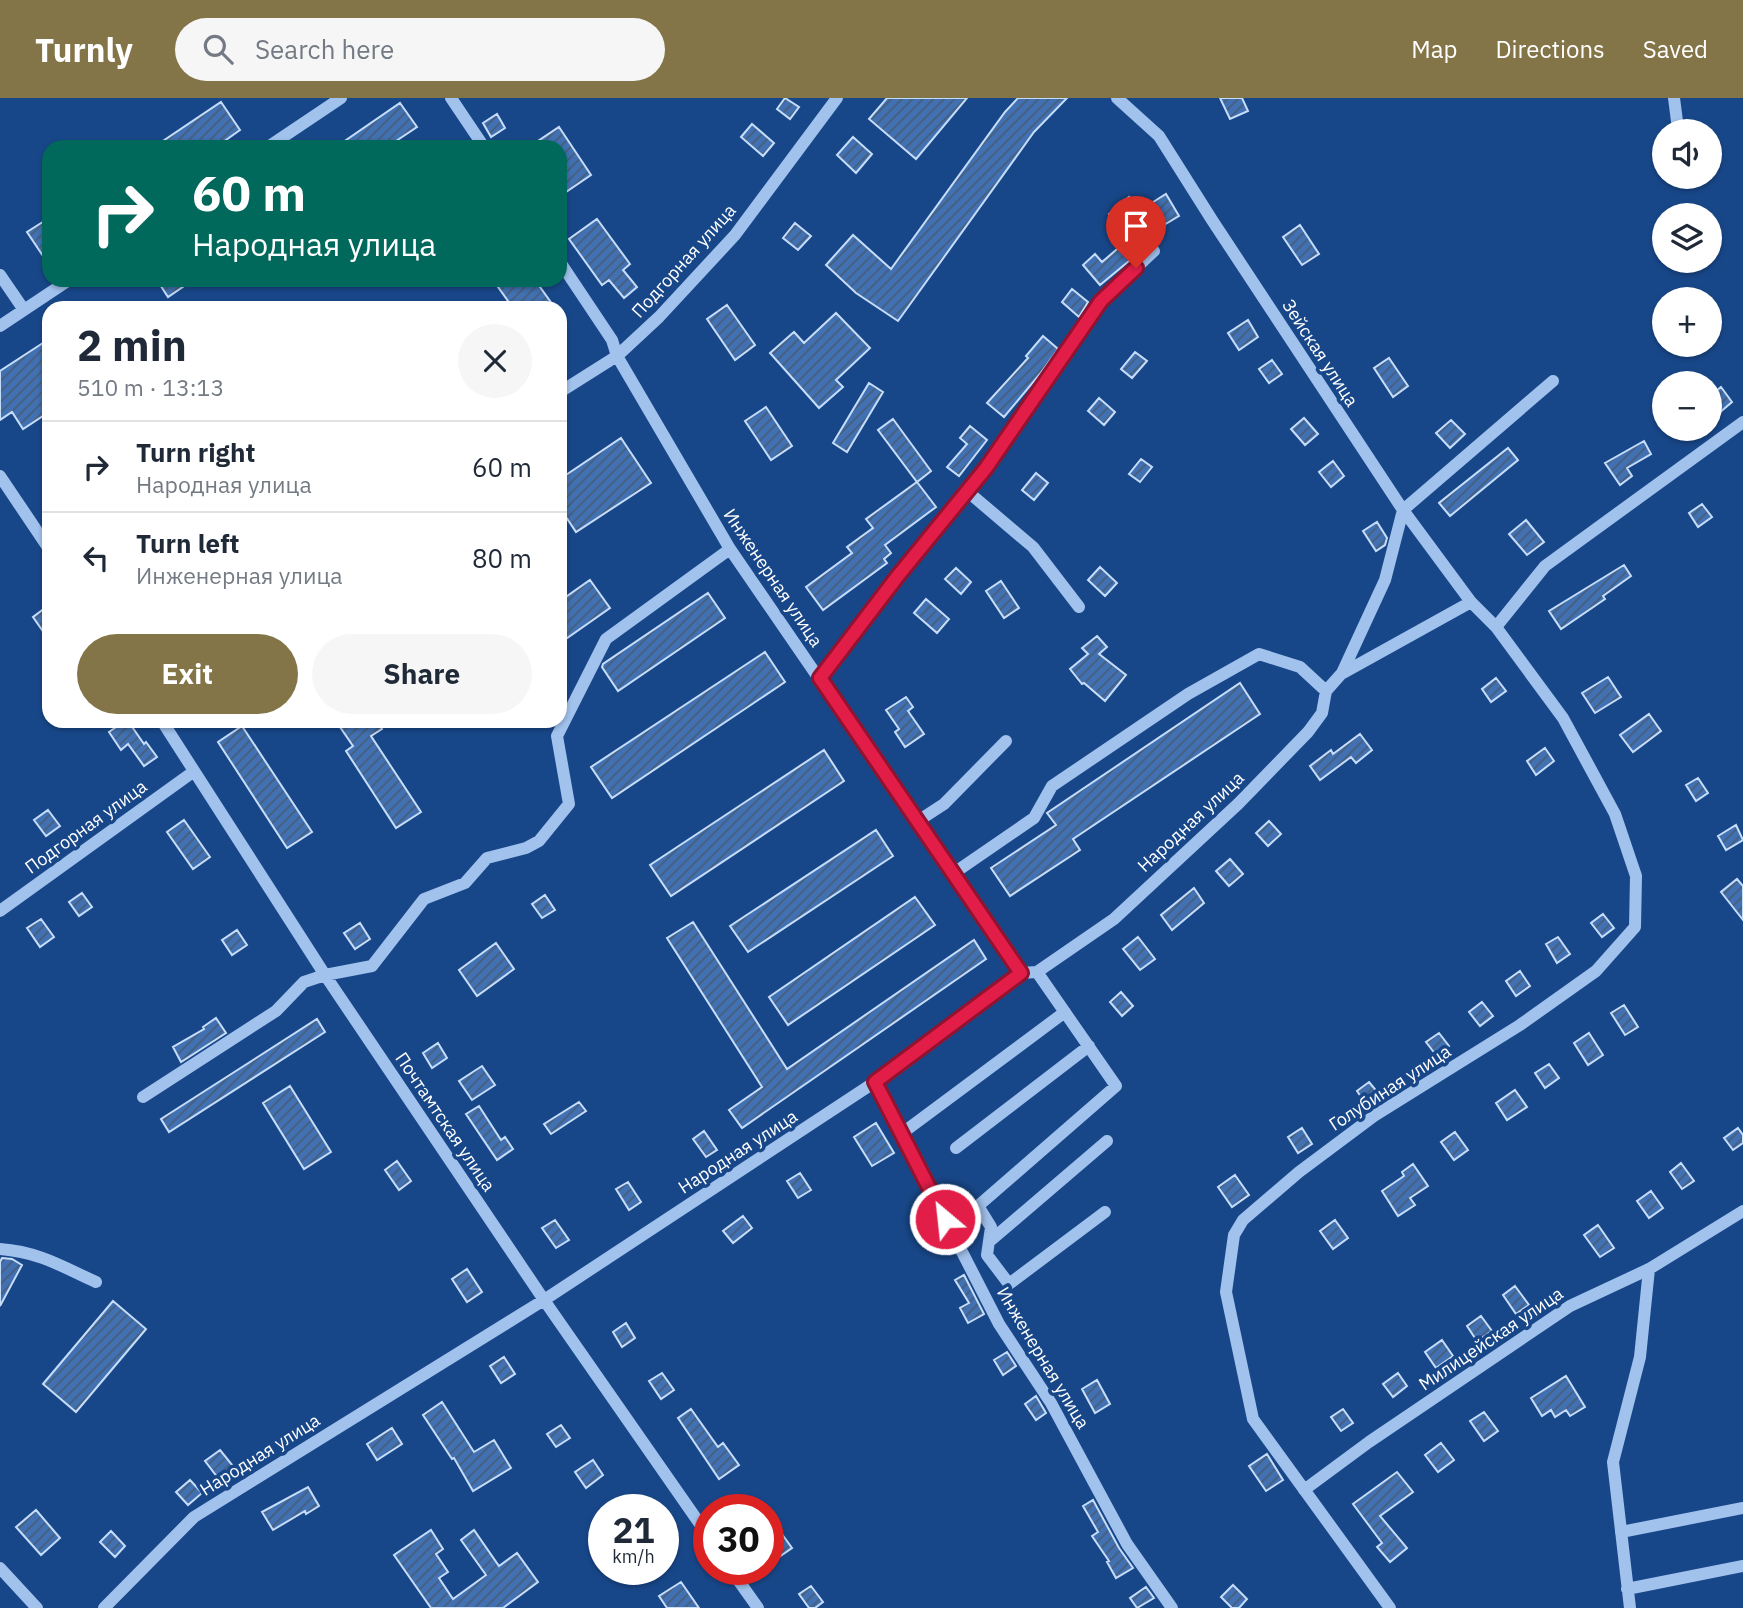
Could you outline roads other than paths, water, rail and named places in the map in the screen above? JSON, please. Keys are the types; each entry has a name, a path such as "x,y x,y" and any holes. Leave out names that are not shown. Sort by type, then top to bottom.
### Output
{"street":[{"path":"278,140 341,98"},
{"path":"451,98 479,140"},
{"name":"Подгорная улица","path":"567,388 617,356 659,317 735,235 837,98"},
{"name":"Зейская улица","path":"1117,98 1159,136 1219,232 1403,510 1471,602 1496,627"},
{"path":"1674,98 1677,119"},
{"path":"820,678 897,577 986,468 1101,301 1154,251"},
{"name":"Инженерная улица","path":"567,272 612,340 617,356 730,549 1021,973"},
{"path":"0,275 24,310"},
{"path":"0,326 58,287"},
{"path":"1403,510 1553,381"},
{"path":"1496,627 1545,566 1743,422"},
{"path":"0,476 42,539"},
{"path":"967,491 1033,547 1079,607"},
{"name":"Народная улица","path":"1037,972 1114,919 1238,804 1308,732 1321,713 1326,691 1342,673 1385,580 1403,510"},
{"path":"567,716 606,639 730,549"},
{"name":"Народная улица","path":"1342,673 1471,602"},
{"name":"Голубиная улица","path":"1390,1608 1253,1419 1226,1292 1234,1235 1243,1220 1299,1172 1374,1115 1520,1025 1595,971 1635,928 1636,876 1615,814 1563,718 1496,627"},
{"path":"954,873 1034,818 1052,786 1188,694 1259,654 1300,667 1326,691"},
{"name":"Почтамтская улица","path":"166,728 325,975 544,1300 693,1514"},
{"path":"143,1097 276,1011 304,982 372,966 424,899 465,883 487,858 526,848 539,841 569,804 557,736 561,728"},
{"path":"918,821 944,804 1006,741"},
{"name":"Подгорная улица","path":"0,911 193,772"},
{"path":"1021,973 1037,972 1116,1086 978,1206 991,1227 987,1255 1009,1284 1105,1212"},
{"name":"Народная улица","path":"104,1608 194,1517 544,1300 875,1082 1021,973"},
{"path":"901,1134 1065,1012"},
{"path":"956,1148 1089,1046"},
{"name":"Инженерная улица","path":"875,1082 999,1324 1051,1403 1127,1544 1172,1608"},
{"path":"990,1241 1107,1141"},
{"name":"Милицейская улица","path":"1304,1490 1369,1442 1570,1306 1648,1269 1743,1211"},
{"path":"0,1248 41,1255 96,1282"},
{"path":"1630,1608 1613,1462 1640,1357 1648,1269"},
{"path":"1621,1532 1743,1508"},
{"path":"1627,1589 1743,1566"},
{"path":"0,1568 37,1608"},
{"path":"742,1585 758,1608"}]}
